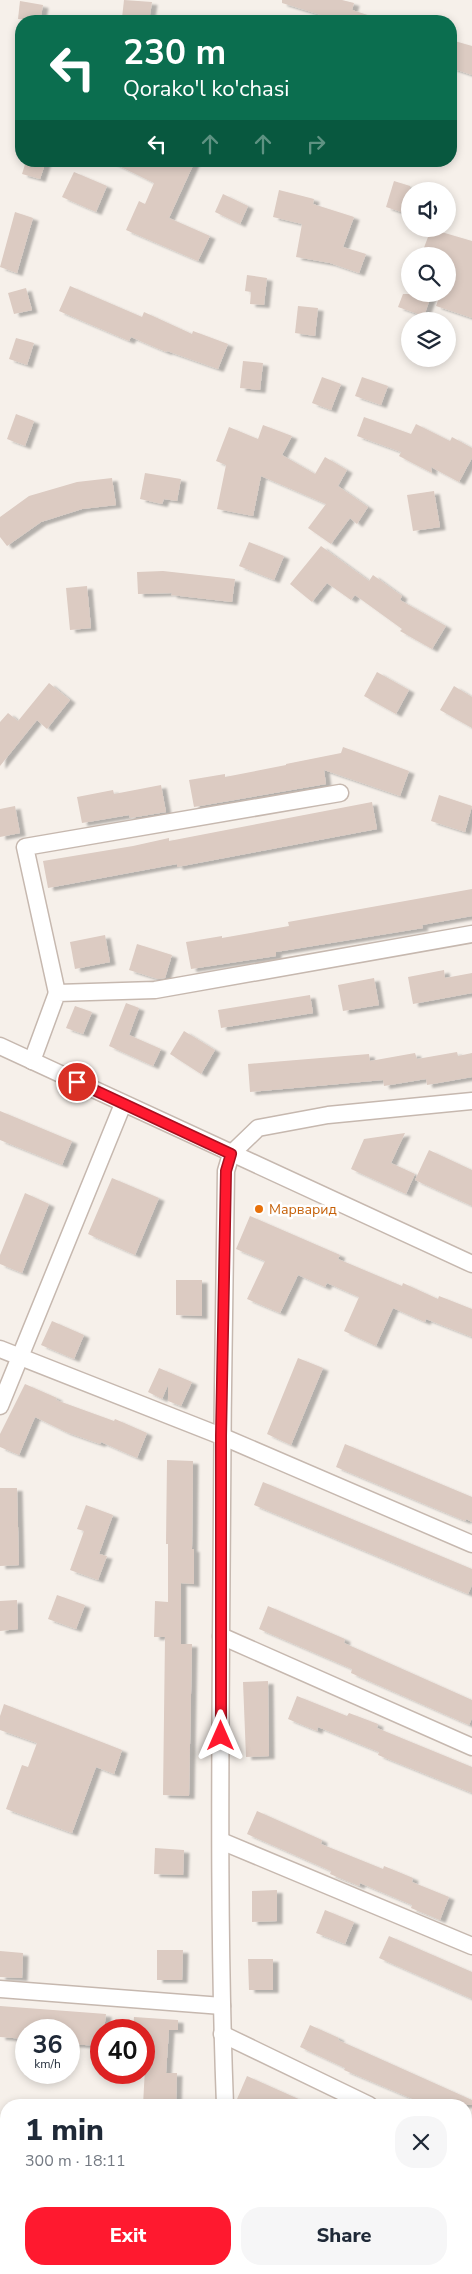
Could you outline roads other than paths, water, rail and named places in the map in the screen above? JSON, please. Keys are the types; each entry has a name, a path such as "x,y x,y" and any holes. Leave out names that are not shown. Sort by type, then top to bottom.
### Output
{"street":[{"path":"32,1061 57,993 25,847 340,793"},
{"path":"57,993 155,990 472,934"},
{"path":"0,1046 472,1264"},
{"path":"225,2099 222,2034 221,1436 226,1171 231,1154 258,1128 328,1115 472,1101"},
{"path":"0,1406 123,1104"},
{"path":"0,1349 221,1436 472,1544"},
{"path":"221,1636 472,1747"},
{"path":"221,1841 472,1946"},
{"path":"0,1989 222,2006"},
{"path":"222,2034 357,2099"}],"place":[{"name":"Марварид","path":"259,1209"}]}
